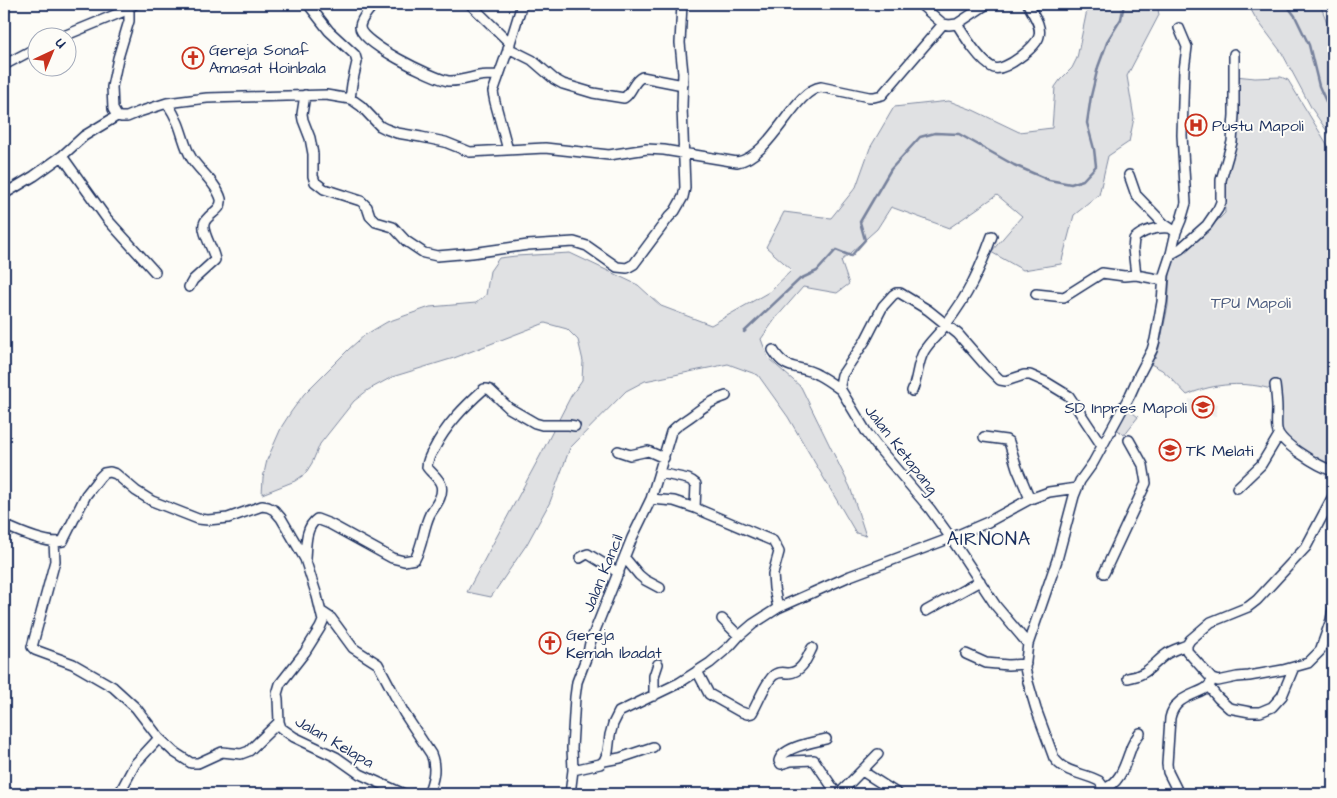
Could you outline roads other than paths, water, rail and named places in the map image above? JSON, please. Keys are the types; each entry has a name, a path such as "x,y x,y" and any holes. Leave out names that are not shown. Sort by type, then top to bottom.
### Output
{"street":[{"path":"308,4 329,31 355,55 357,62 350,99"},
{"path":"374,4 361,24 360,29 363,35 386,52 448,81 498,75"},
{"path":"470,4 509,46 532,60 554,79 572,88 593,94 624,98 627,97 638,79 642,78 683,85"},
{"path":"508,150 494,97 494,86 522,4"},
{"path":"305,95 303,120 310,138 315,182 324,189 361,201 376,222 393,227 406,241 424,253 433,256 574,242 587,246 617,267 630,268 641,256 668,217 675,211 683,197 685,188 683,85 680,43 682,4"},
{"path":"920,4 943,24 957,24 986,4"},
{"path":"957,24 972,47 983,59 993,68 1001,68 1008,66 1037,41 1040,30 1028,4"},
{"path":"78,30 132,6"},
{"path":"117,116 113,109 112,87 132,6"},
{"path":"4,194 62,156 84,136 117,116 127,118 167,103 207,98 326,95 350,99 361,106 380,126 391,131 445,142 470,152 545,148 609,154 647,148 741,162 753,156 770,139 798,103 816,88 821,87 874,98 879,96 887,90 943,24"},
{"path":"1102,792 1102,785 1099,780 1067,770 1056,761 1049,748 1028,682 1026,664 1028,644 1057,560 1077,488 1093,463 1130,395 1154,345 1162,302 1164,275 1171,254 1172,230 1181,220 1186,197 1182,135 1184,70 1187,47 1179,28"},
{"path":"4,65 28,52"},
{"path":"1171,254 1207,225 1221,202 1221,180 1230,152 1234,115 1234,54"},
{"path":"167,103 178,124 191,158 208,177 220,198 221,204 207,218 204,225 215,260 197,275 189,287"},
{"path":"62,156 107,219 155,272"},
{"path":"1129,175 1136,195 1172,230"},
{"path":"1136,275 1132,249 1136,236 1151,229 1165,228 1172,230"},
{"path":"912,391 923,353 946,324 971,287 992,236"},
{"path":"1036,294 1064,297 1102,274 1136,275 1164,280"},
{"path":"842,390 840,385 842,375 865,341 883,306 893,295 900,293 928,310 964,339 1000,380 1006,381 1030,375 1069,396 1102,446"},
{"path":"773,350 784,363 816,374 842,390"},
{"path":"1275,386 1276,429 1279,435 1290,446 1322,467 1333,471"},
{"path":"305,559 309,529 312,522 317,519 330,524 392,558 404,561 415,558 421,545 428,519 442,491 441,483 427,467 429,458 449,424 484,389 487,388 509,408 535,423 575,426"},
{"name":"Jalan Ketapang","path":"842,390 866,433 924,502 951,538 996,606 1028,644"},
{"name":"Jalan Kancil","path":"570,794 577,682 590,643 632,538 651,498 671,432 678,424 710,403 726,396"},
{"path":"1237,488 1261,465 1279,435"},
{"path":"984,437 1009,442 1030,499"},
{"path":"1104,573 1146,483 1143,465 1129,440"},
{"path":"618,451 630,455 648,451 664,458"},
{"path":"4,525 54,542 63,541 86,495 104,473 110,472 116,474 136,491 152,501 198,519 228,518 262,506 274,510 281,518 305,559 322,612 331,618 353,648 378,664 404,713 431,754 434,760 434,774 428,794"},
{"path":"660,473 692,481 696,484 696,508"},
{"path":"604,761 608,752 613,724 619,712 679,684 730,646 753,624 778,608 850,576 988,522 1030,499 1048,492 1077,488"},
{"path":"1294,667 1282,696 1272,707 1260,712 1229,708 1218,698 1211,683 1187,651 1187,645 1190,640 1211,622 1248,607 1262,595 1306,547 1333,496"},
{"path":"651,498 674,501 696,508 774,542 779,552 773,574 778,608"},
{"path":"54,542 55,560 33,649 73,664 113,687 136,708 159,738 183,759 194,764 222,752 241,754 249,751 279,722"},
{"path":"580,558 588,554 619,573"},
{"path":"625,558 639,575 660,588"},
{"path":"926,611 980,581"},
{"path":"1179,794 1170,777 1167,764 1170,718 1172,711 1179,701 1211,683 1237,676 1249,676 1308,664 1320,651 1333,610"},
{"name":"Jalan Kelapa","path":"322,612 323,621 320,628 305,652 280,684 277,694 281,728 294,737 329,753 360,774 404,794"},
{"path":"722,619 739,636"},
{"path":"1128,678 1142,675 1168,653 1187,645"},
{"path":"698,671 709,694 747,714 752,712 770,679 781,672 795,672 806,660 812,648"},
{"path":"966,654 986,663 1026,664"},
{"path":"654,696 654,676 658,664"},
{"path":"1102,792 1121,774 1130,749 1140,733"},
{"path":"119,794 135,764 159,738"},
{"path":"826,738 789,750 780,757 779,761 781,764 792,761 814,760 838,794 878,754"},
{"path":"573,770 600,764 604,761 620,758 653,747"},
{"path":"862,771 898,794"}],"waterway":[{"path":"744,332 800,279 817,271 836,250 851,256 865,240 860,222 891,169 920,137 935,133 959,134 1014,165 1049,180 1071,184 1083,180 1096,166 1094,149 1087,123 1091,96 1098,67 1108,40 1121,19 1124,4"},
{"path":"1286,4 1295,16 1309,45 1319,86 1333,117"}],"place":[{"name":"Gereja Sonaf Amasat Hoinbala","path":"193,58"},
{"name":"Pustu Mapoli","path":"1196,125"},
{"name":"SD Inpres Mapoli","path":"1203,407"},
{"name":"TK Melati","path":"1170,450"},
{"name":"Gereja Kemah Ibadat","path":"550,643"}],"district":[{"name":"AIRNONA","path":"989,538"}],"park label":[{"name":"TPU Mapoli","path":"1251,302"}]}
